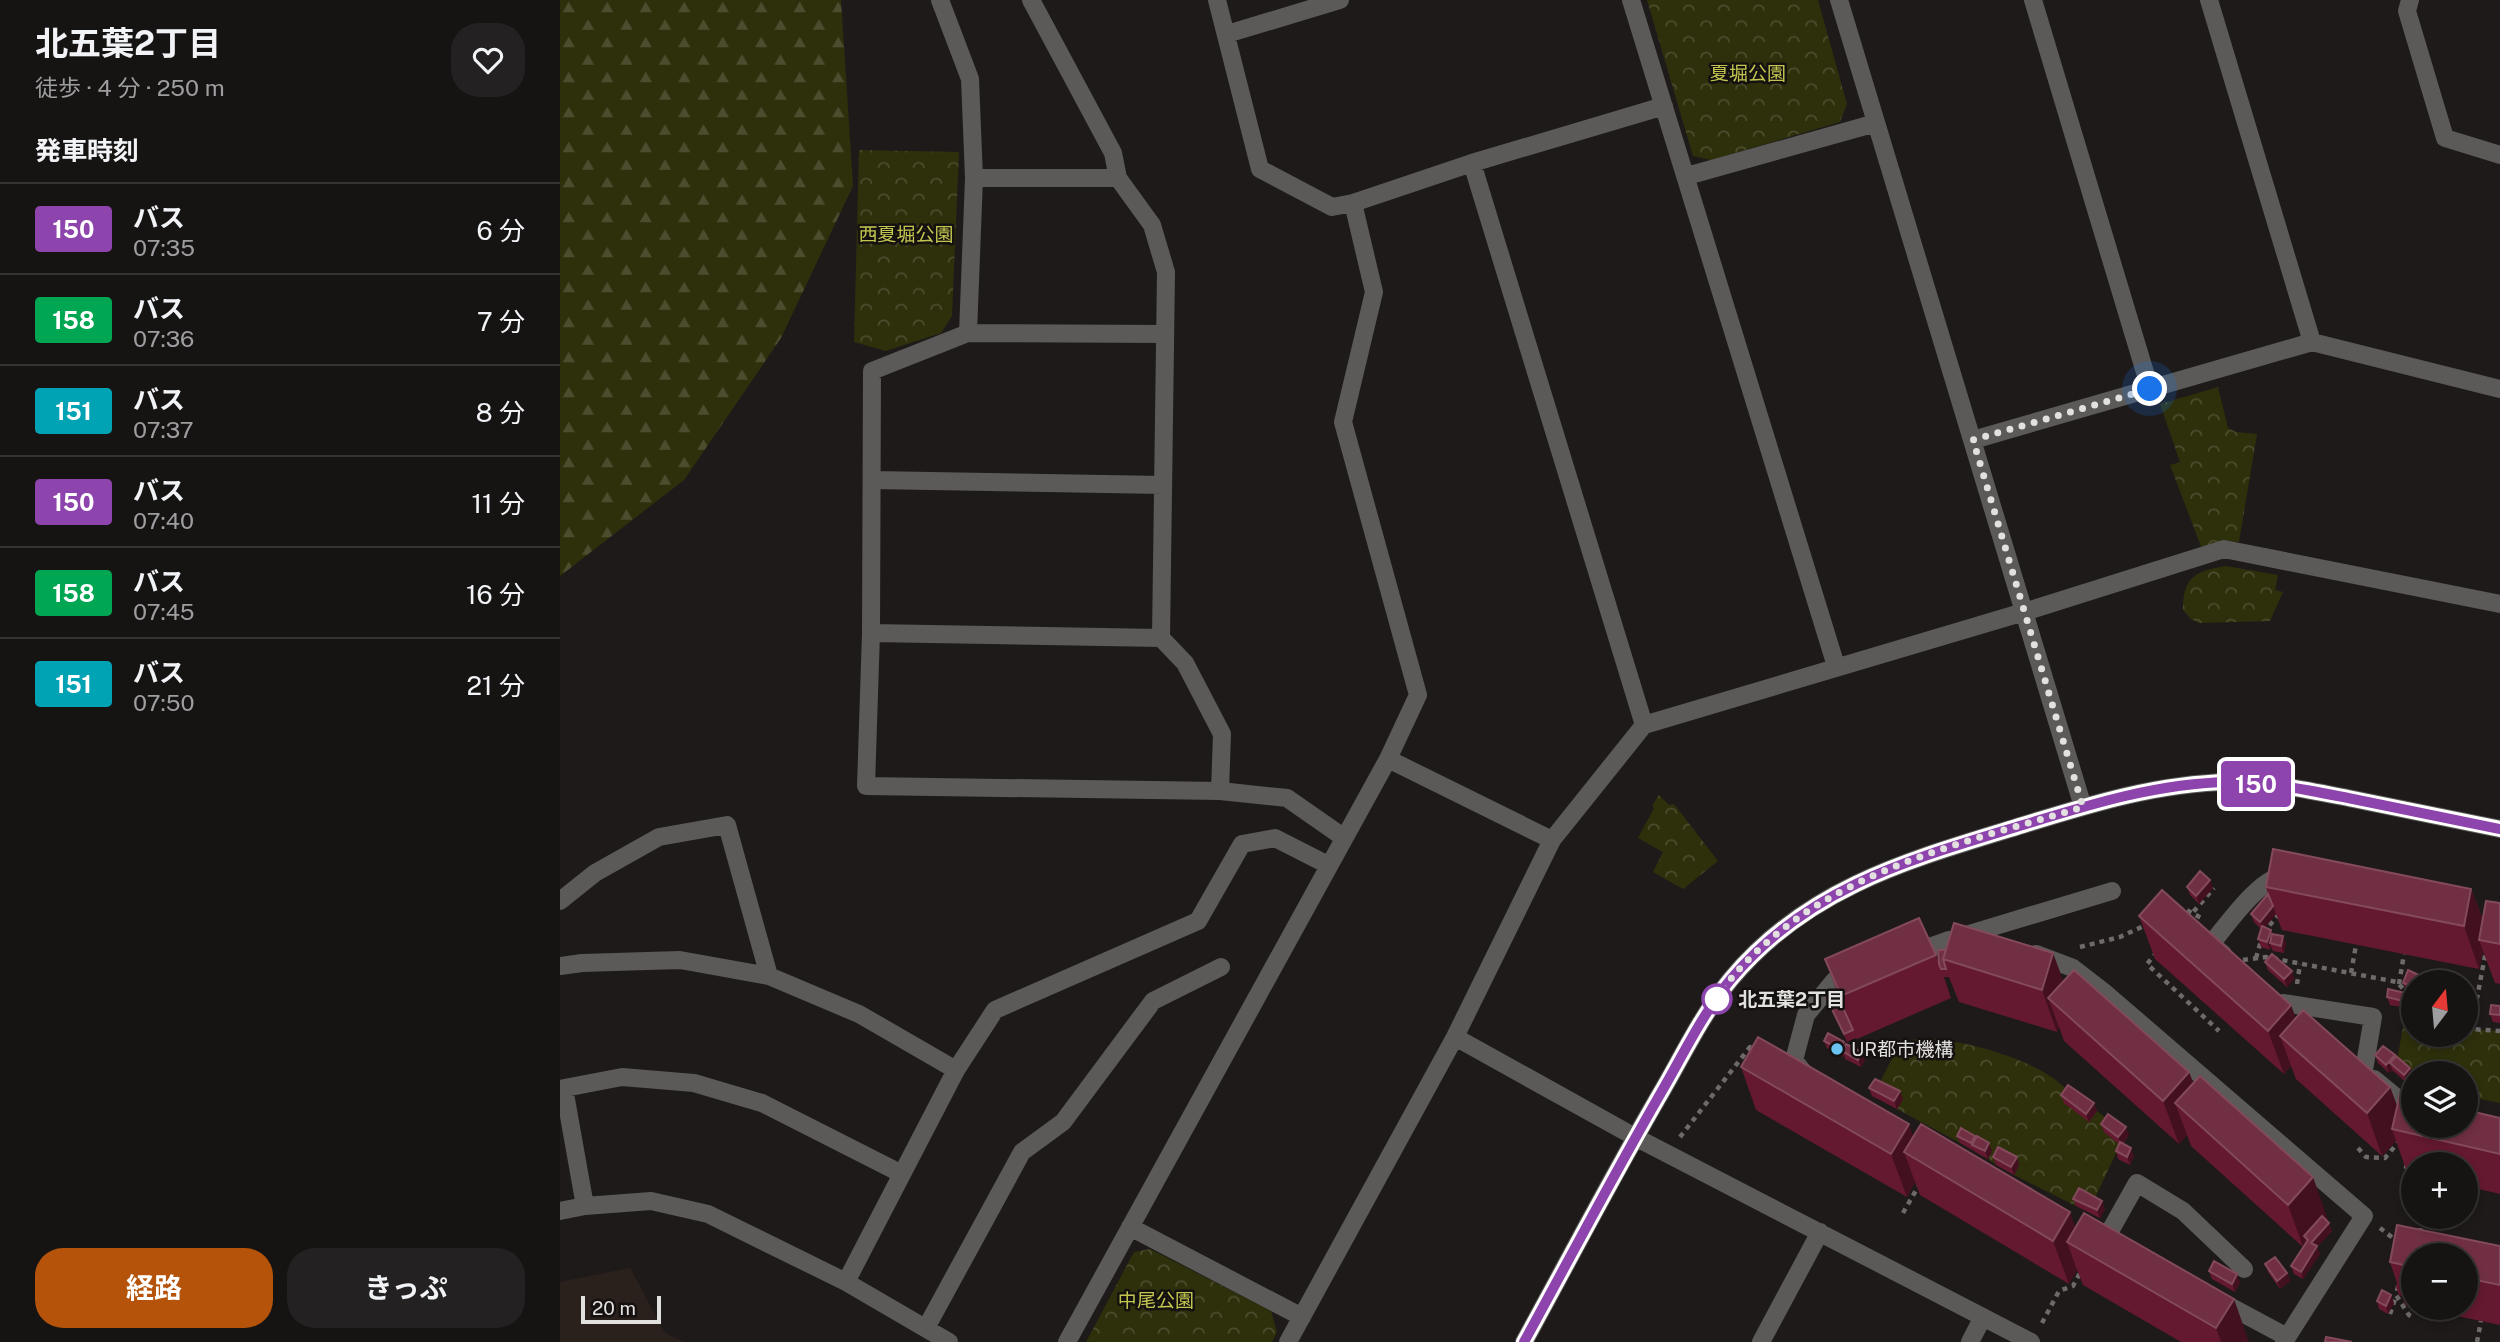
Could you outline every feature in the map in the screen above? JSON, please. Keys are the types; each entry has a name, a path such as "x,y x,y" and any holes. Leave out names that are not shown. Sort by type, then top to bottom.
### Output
{"street":[{"path":"940,0 970,79 974,178 968,333"},
{"path":"1031,0 1113,153 1118,178 1152,225 1166,272 1161,638 1185,663 1222,734 1220,791"},
{"path":"1217,0 1260,169 1332,207 1353,203 1472,163 1664,106"},
{"path":"1227,34 1340,0"},
{"path":"1632,0 1836,666"},
{"path":"1839,0 2083,807"},
{"path":"2033,0 2150,389"},
{"path":"2209,0 2312,342"},
{"path":"2410,0 2407,11 2445,138 2500,155"},
{"path":"1686,176 1876,123"},
{"path":"1472,163 1644,725"},
{"path":"974,178 1118,178"},
{"path":"1067,1342 1388,759 1418,695 1343,422 1374,292 1353,203"},
{"path":"1165,334 968,333 872,371 871,633 866,786 1220,791 1287,798 1343,837"},
{"path":"1973,440 2312,342 2500,389"},
{"path":"872,480 1163,485"},
{"path":"1288,1342 1455,1037 1552,841 1644,725 2024,612 2224,549 2500,604"},
{"path":"871,633 1161,638"},
{"path":"1388,759 1552,841"},
{"path":"1524,1342 1635,1137 1707,1011 1730,980 1782,929 1818,904 1884,869 2083,807 2151,790 2230,782 2279,785 2500,829"},
{"path":"560,901 595,873 659,836 727,825 769,976"},
{"path":"846,1282 956,1070 995,1010 1198,921 1242,844 1275,838 1328,864"},
{"path":"2232,961 2211,944 2221,932 2263,885 2278,875 2307,877"},
{"path":"1898,958 2112,891"},
{"path":"1949,940 1991,946"},
{"path":"2023,952 2073,968 2094,984 2364,1216 2286,1340 2202,1292"},
{"path":"560,966 680,960 769,976 859,1014 956,1070"},
{"path":"926,1328 1022,1152 1063,1122 1153,1001 1221,967"},
{"path":"1822,1088 1811,1082 1794,1060 1806,1015 1833,981 1872,968"},
{"path":"2313,1028 2276,997 2373,1017 2364,1070"},
{"path":"1455,1037 1635,1137 2031,1342"},
{"path":"2350,1058 2401,1101"},
{"path":"584,1206 562,1088 622,1077 694,1083 762,1103 902,1174"},
{"path":"2102,1238 2137,1183 2183,1211 2245,1269"},
{"path":"560,1211 584,1206 652,1201 708,1214 846,1282 949,1342"},
{"path":"1130,1227 1302,1317"},
{"path":"1761,1342 1820,1232"},
{"path":"1970,1342 1983,1317"}],"path":[{"path":"2184,922 2214,888"},
{"path":"2173,912 2183,908 2193,912 2221,932"},
{"path":"2256,958 2263,932 2285,908"},
{"path":"2078,947 2120,937 2152,922"},
{"path":"2478,984 2488,941"},
{"path":"2165,943 2147,964 2219,1031"},
{"path":"2351,973 2356,945"},
{"path":"2398,985 2404,954"},
{"path":"2232,961 2266,957 2397,982 2401,988"},
{"path":"2478,1029 2500,1031"},
{"path":"1675,1143 1750,1047 1762,1054"},
{"path":"2358,1148 2367,1157 2385,1158 2402,1138"},
{"path":"1903,1213 1921,1182"},
{"path":"2364,1216 2402,1243"},
{"path":"2420,1229 2420,1238"},
{"path":"2048,1311 2059,1291 2073,1286 2102,1238"},
{"path":"2390,1314 2399,1284"},
{"path":"2396,1295 2401,1303"},
{"path":"2477,1342 2481,1321"}],"shaded area":[{"path":"630,1268 665,1333 684,1342 560,1342 560,1282"}],"green space":[{"path":"560,0 841,0 853,186 781,338 684,480 560,576"},
{"name":"夏堀公園","path":"1647,0 1818,0 1847,104 1840,122 1711,160 1693,156"},
{"name":"西夏堀公園","path":"859,150 959,152 952,316 941,333 886,351 854,342"},
{"path":"2218,387 2228,428 2236,432 2257,434 2239,542 2227,541 2202,549 2170,465 2180,462 2160,404"},
{"path":"2226,566 2278,575 2275,590 2283,592 2270,621 2199,623 2183,610 2188,583 2199,573"},
{"path":"1659,795 1669,805 1674,804 1718,861 1683,889 1653,872 1663,852 1638,838"},
{"path":"2478,1029 2500,1031 2500,1103 2478,1098 2478,1061 2401,1063 2397,1060 2401,1038 2401,1047 2478,1047"},
{"path":"1921,1038 1980,1047 2022,1061 2058,1082 2074,1097 2089,1121 2097,1111 2111,1122 2120,1145 2093,1202 2082,1197 2076,1206 2014,1175 2019,1165 2001,1155 1996,1165 1988,1159 1992,1151 1960,1143 1897,1109 1902,1099 1878,1086 1900,1043"},
{"name":"中尾公園","path":"1150,1249 1271,1311 1277,1332 1272,1342 1086,1342 1134,1252"}],"building":[{"path":"2273,849 2471,889 2464,926 2266,887"},
{"path":"2200,871 2210,880 2196,896 2187,887"},
{"path":"2162,890 2291,1005 2268,1031 2139,916"},
{"path":"2268,894 2273,906 2260,922 2251,914"},
{"path":"2486,901 2500,903 2500,944 2479,940"},
{"path":"1919,918 1936,955 1841,996 1825,959"},
{"path":"1954,923 2053,953 2042,990 1943,959"},
{"path":"2262,926 2271,930 2267,942 2258,939"},
{"path":"2272,934 2283,936 2281,946 2270,943"},
{"path":"1938,950 1946,950 1943,959 1946,969 1941,969"},
{"path":"2272,954 2292,971 2284,979 2265,962"},
{"path":"2074,970 2189,1072 2163,1101 2048,998"},
{"path":"2388,989 2401,992 2401,1000 2387,997"},
{"path":"1835,990 1853,1030 1844,1034 1825,995"},
{"path":"2491,1005 2500,1006 2500,1015 2490,1014"},
{"path":"2303,1010 2390,1087 2367,1113 2280,1036"},
{"path":"1828,1033 1844,1042 1840,1049 1824,1041"},
{"path":"1758,1037 1909,1124 1891,1154 1741,1067"},
{"path":"1846,1044 1862,1052 1858,1060 1842,1051"},
{"path":"2383,1046 2395,1055 2386,1065 2375,1055"},
{"path":"2396,1056 2402,1061 2401,1072 2390,1063"},
{"path":"2200,1076 2313,1177 2288,1205 2175,1103"},
{"path":"1875,1079 1900,1091 1894,1101 1869,1088"},
{"path":"2068,1085 2094,1103 2086,1114 2061,1095"},
{"path":"2400,1094 2401,1131 2392,1129"},
{"path":"2478,1113 2500,1118 2500,1154 2431,1138 2478,1138"},
{"path":"2108,1114 2126,1127 2118,1137 2101,1124"},
{"path":"1921,1124 2070,1212 2053,1241 1904,1152"},
{"path":"1961,1128 1975,1136 1971,1143 1957,1136"},
{"path":"1977,1136 1989,1143 1985,1151 1972,1145"},
{"path":"2120,1142 2131,1148 2127,1157 2116,1151"},
{"path":"1998,1147 2017,1157 2011,1167 1993,1157"},
{"path":"2079,1188 2102,1201 2097,1210 2073,1199"},
{"path":"2084,1213 2234,1299 2216,1328 2067,1242"},
{"path":"2322,1216 2329,1223 2311,1243 2317,1246 2301,1272 2291,1266 2308,1240 2304,1236"},
{"path":"2397,1225 2401,1226 2401,1229 2417,1229 2500,1246 2500,1285 2478,1280 2478,1243 2401,1243 2401,1264 2390,1262"},
{"path":"2275,1257 2287,1273 2277,1281 2265,1264"},
{"path":"2214,1261 2237,1274 2232,1284 2209,1271"},
{"path":"2382,1290 2391,1295 2386,1306 2377,1301"},
{"path":"2326,1337 2352,1342 2325,1342"}],"bus line":[{"name":"150","path":"1524,1342 1707,1011 1730,980 1782,929 1818,904 1856,883 1884,869 2083,807 2151,790 2188,785 2230,782 2279,785 2500,829"}],"place":[{"name":"北五葉2丁目","path":"1717,999"},
{"name":"UR都市機構","path":"1837,1049"}],"route":[{"path":"1717,999 1754,954 1782,929 1818,904 1856,883 1884,869 2083,807 1973,440 2150,389"}]}
